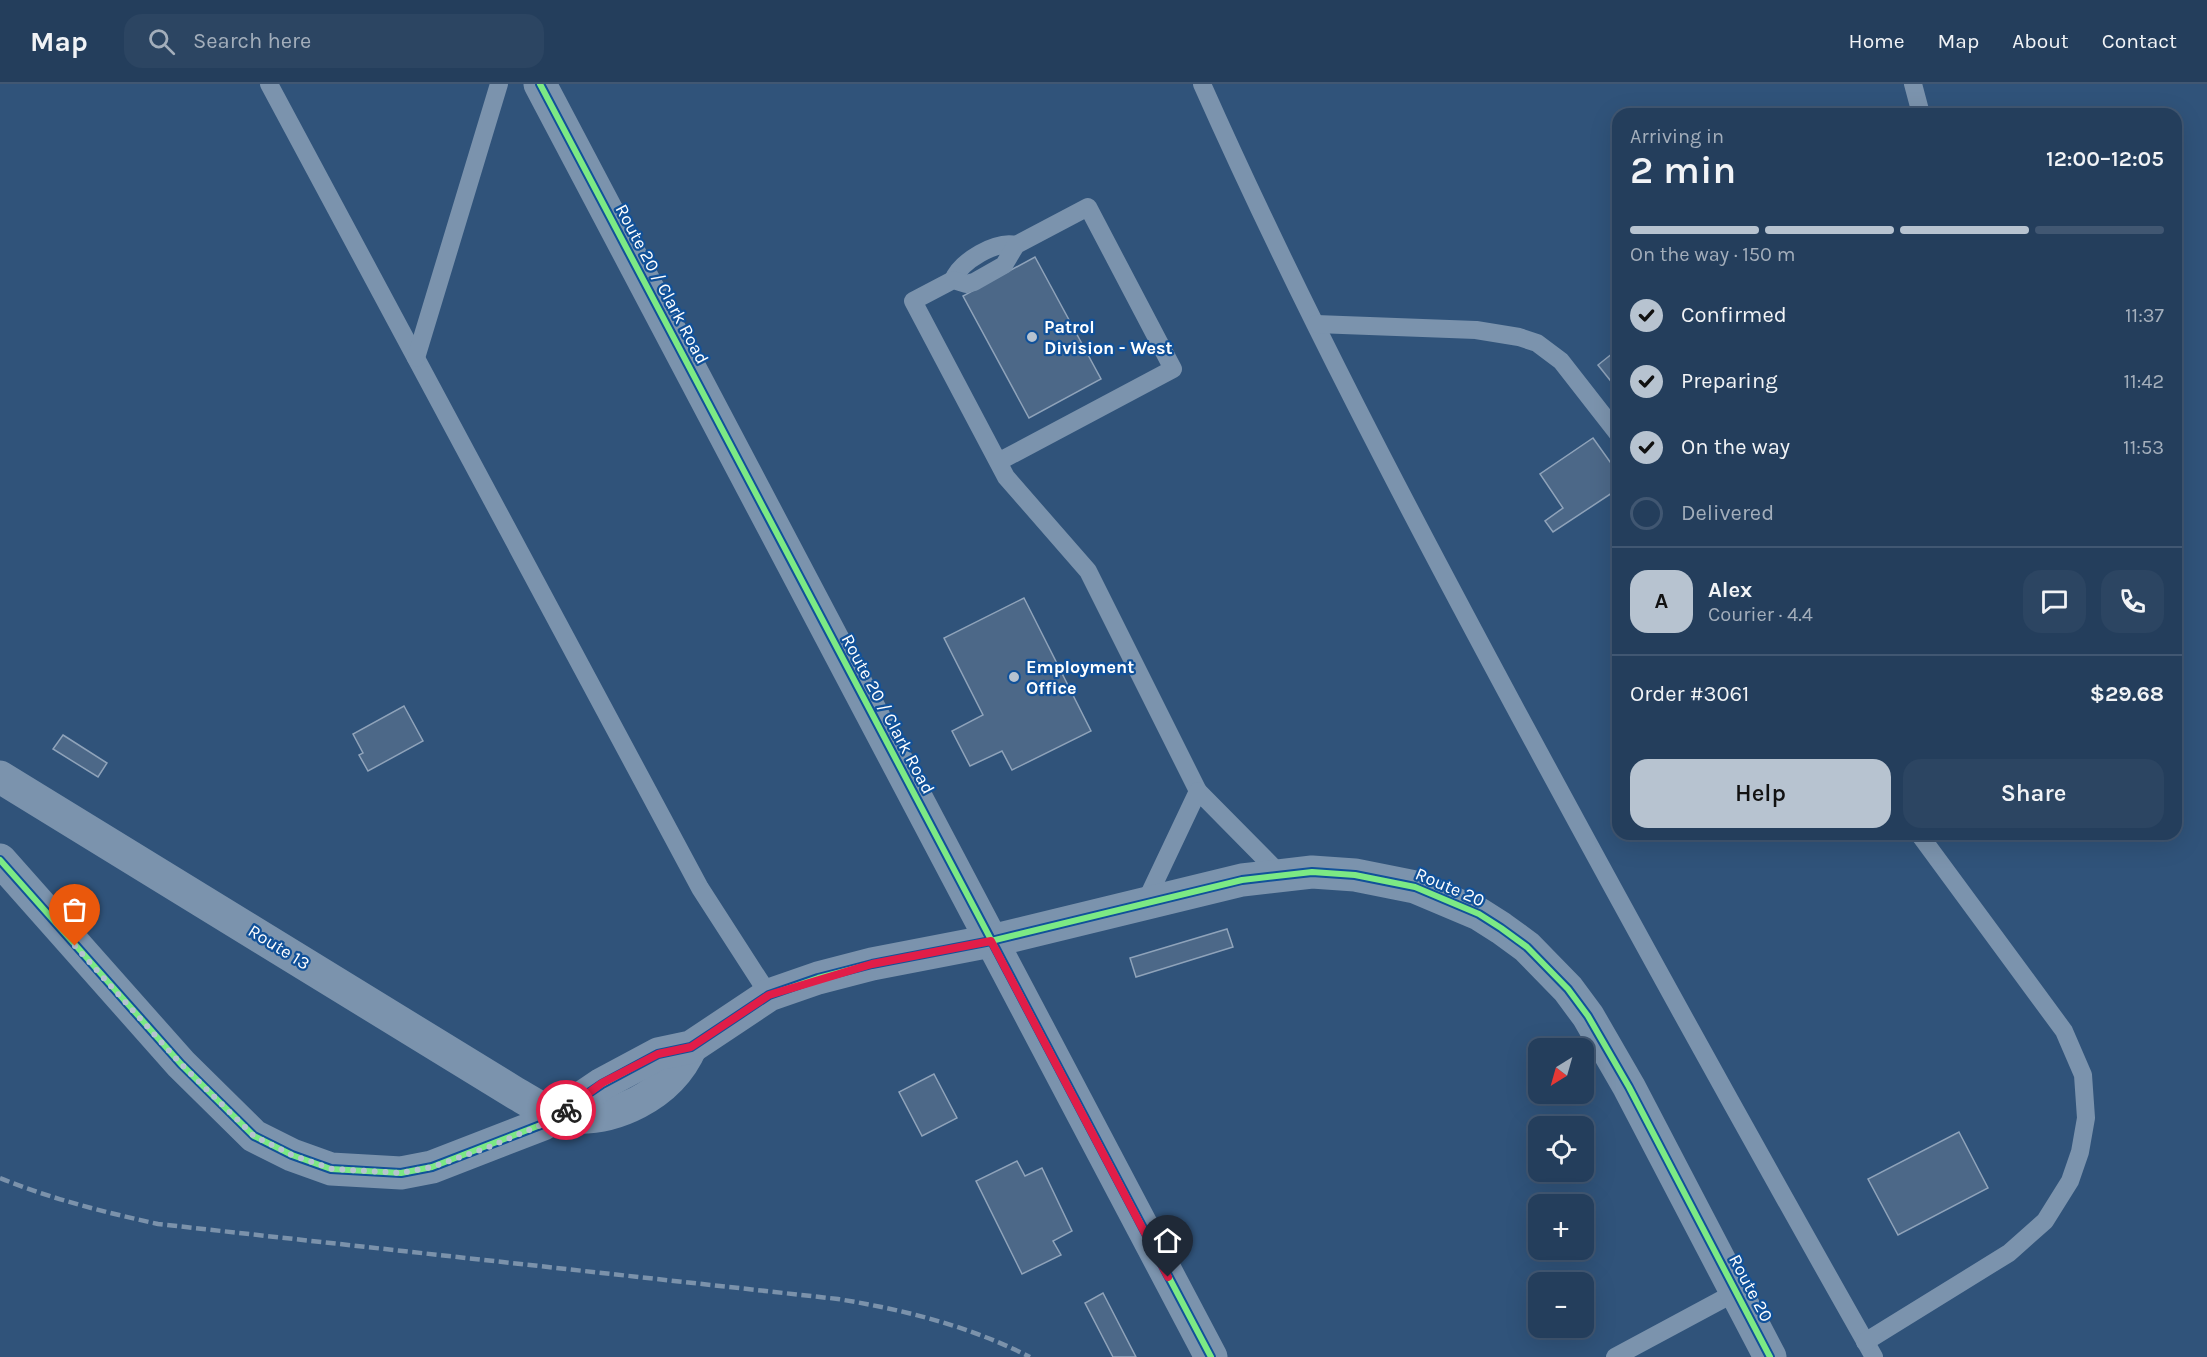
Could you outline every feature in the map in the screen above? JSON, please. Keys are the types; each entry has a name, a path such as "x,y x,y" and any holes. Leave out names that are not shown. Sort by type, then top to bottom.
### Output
{"street":[{"name":"Route 20 / Clark Road","path":"540,84 1211,1357"},
{"name":"Route 13","path":"0,777 514,1093 559,1115 596,1117 627,1108 662,1087 673,1077 683,1065 691,1047 769,995 872,964 991,941"},
{"name":"Route 13","path":"0,860 181,1064 226,1111 254,1136 292,1155 332,1169 401,1173 432,1167 489,1147 559,1115"},
{"name":"Route 20","path":"991,941 1242,880 1312,872 1355,875 1415,887 1479,914 1527,947 1549,967 1588,1016 1629,1087 1770,1357"}],"lane":[{"path":"269,84 700,888 769,995"},
{"path":"416,358 499,84"},
{"path":"1202,84 1238,165 1404,502 1593,853 1870,1350 2009,1252 2045,1221 2070,1181 2080,1152 2086,1118 2083,1075 2064,1031 1923,840"},
{"path":"1913,84 1919,108"},
{"path":"998,462 1173,369 1088,207 1016,246 1004,265 974,282 966,284 953,280 913,302 998,462 1006,477 1088,571 1198,791 1282,876"},
{"path":"1316,324 1476,330 1519,337 1537,343 1561,361 1612,426"},
{"path":"1145,903 1198,791"},
{"path":"1615,1357 1736,1292"}],"building":[{"name":"Patrol Division - West","path":"1035,257 1101,379 1029,418 963,296"},
{"path":"1612,354 1612,382 1598,365"},
{"path":"1593,438 1612,465 1612,493 1553,532 1545,521 1563,508 1540,474"},
{"name":"Employment Office","path":"1024,598 1091,731 1012,770 1002,751 970,766 952,731 983,715 944,638"},
{"path":"404,706 423,741 368,771 359,755 363,753 353,734"},
{"path":"63,735 107,763 98,777 53,749"},
{"path":"1227,929 1233,947 1136,977 1130,958"},
{"path":"934,1074 957,1118 922,1136 899,1092"},
{"path":"1959,1132 1988,1188 1898,1235 1868,1179"},
{"path":"1017,1161 1025,1176 1042,1168 1072,1231 1053,1241 1061,1255 1022,1274 976,1181"},
{"path":"1103,1293 1136,1357 1113,1357 1085,1303"}],"railway":[{"path":"0,1178 78,1204 158,1224 838,1299 936,1320 984,1336 1030,1357"}],"cycle path":[{"path":"540,84 1211,1357"},
{"path":"0,860 181,1064 254,1136 292,1155 331,1169 401,1173 432,1167 543,1124 602,1084 658,1054 691,1047 769,995 818,978 872,964 991,941 1242,880 1312,872 1355,875 1415,887 1479,914 1501,928 1527,947 1568,989 1588,1016 1629,1087 1770,1357"}],"way so far":[{"path":"75,946 181,1064 226,1111 254,1136 292,1155 332,1169 401,1173 432,1167 489,1147 543,1124 566,1110"}],"place":[{"name":"Patrol Division - West","path":"1032,337"},
{"name":"Employment Office","path":"1014,677"}],"route":[{"path":"566,1110 602,1083 658,1054 691,1047 769,995 818,978 872,964 991,941 1168,1277"}]}
